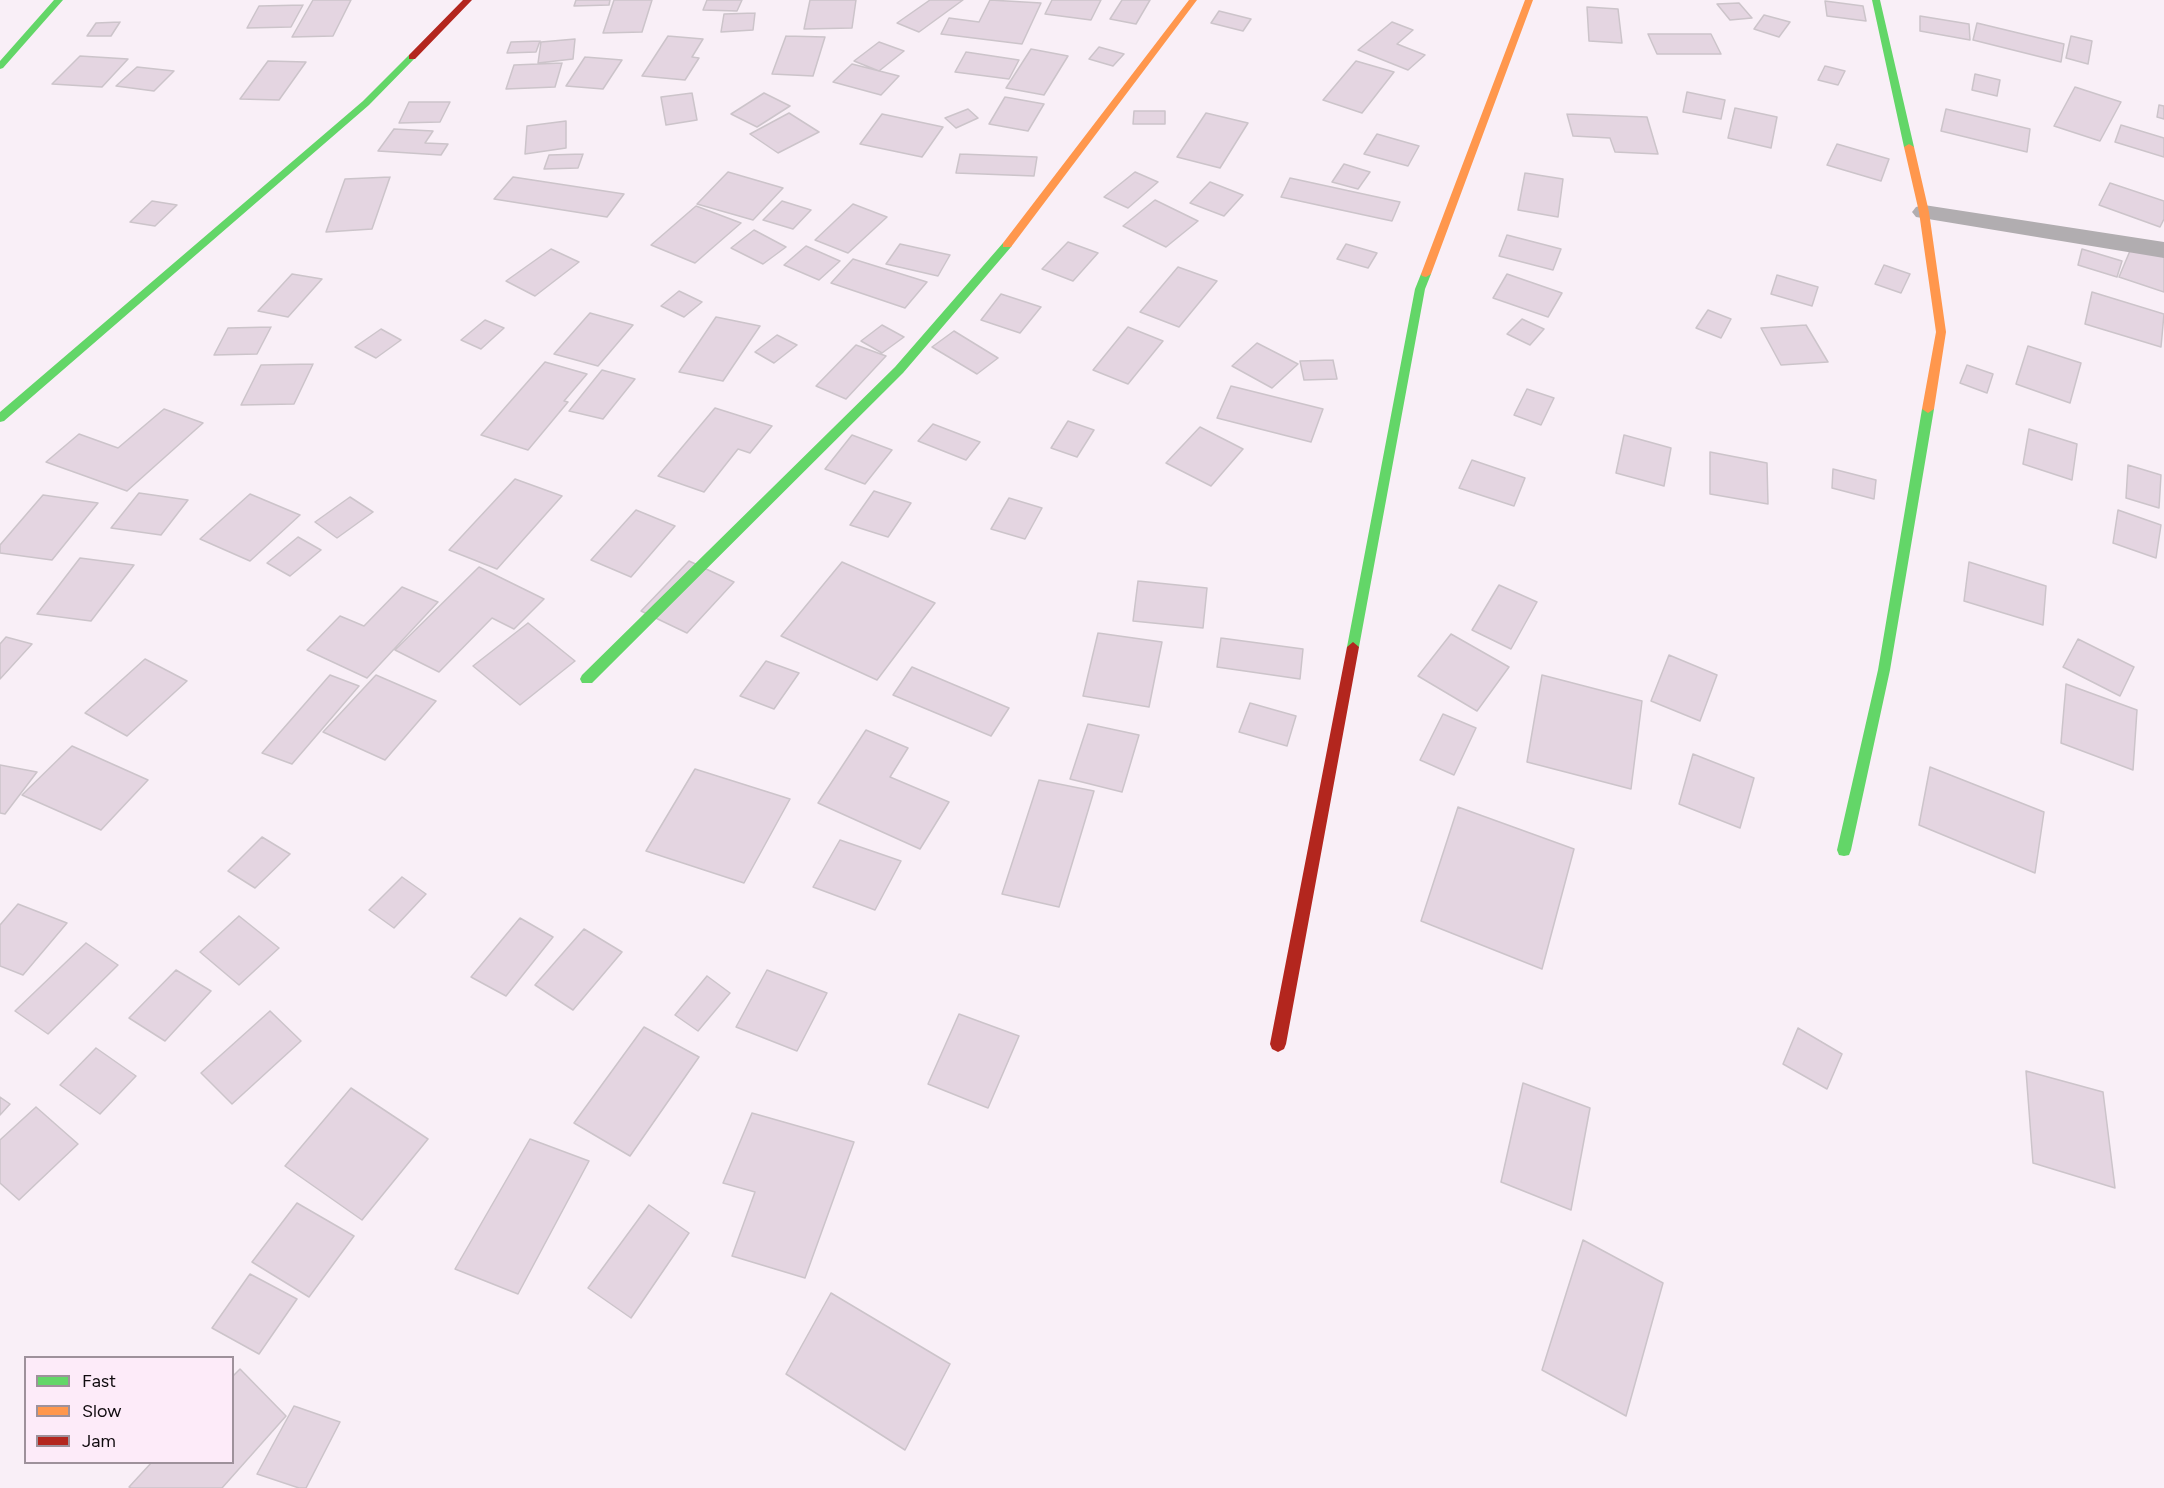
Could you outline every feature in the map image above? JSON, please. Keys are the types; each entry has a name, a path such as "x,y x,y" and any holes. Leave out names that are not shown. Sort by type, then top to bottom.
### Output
{"street":[{"path":"0,66 59,0"},
{"path":"0,418 366,103 468,0"},
{"path":"587,679 899,370 1024,225 1193,0"},
{"path":"1278,1044 1420,289 1529,0"},
{"path":"1844,850 1884,670 1941,332 1924,212 1875,0"},
{"path":"1924,212 2164,250"}],"building":[{"path":"313,0 351,0 333,36 292,37"},
{"path":"576,0 610,0 609,5 574,6"},
{"path":"614,0 652,0 642,32 603,33"},
{"path":"707,0 742,0 737,11 703,10"},
{"path":"810,0 856,0 852,28 804,29"},
{"path":"930,0 963,0 919,32 897,23"},
{"path":"990,0 1041,3 1022,44 941,34 949,18 979,22"},
{"path":"1052,0 1101,0 1091,20 1045,14"},
{"path":"1122,0 1150,0 1136,24 1110,19"},
{"path":"1825,1 1863,6 1866,21 1827,16"},
{"path":"1739,3 1752,18 1730,20 1717,4"},
{"path":"303,5 291,27 247,28 259,6"},
{"path":"1587,7 1618,9 1622,43 1589,41"},
{"path":"1219,11 1251,19 1243,31 1211,23"},
{"path":"755,13 753,30 721,32 724,14"},
{"path":"1764,15 1790,22 1779,37 1754,29"},
{"path":"1920,16 1969,24 1970,40 1920,31"},
{"path":"120,22 111,36 87,36 96,23"},
{"path":"1392,22 1413,30 1397,44 1425,55 1408,70 1358,50"},
{"path":"1977,23 2064,44 2061,62 1973,40"},
{"path":"1648,34 1711,34 1721,54 1657,54"},
{"path":"668,36 703,39 692,57 699,58 685,80 642,76"},
{"path":"786,36 825,37 813,76 772,74"},
{"path":"2071,36 2092,41 2088,64 2066,58"},
{"path":"575,39 573,59 538,63 541,42"},
{"path":"540,41 536,52 507,53 511,42"},
{"path":"879,42 904,51 879,71 854,61"},
{"path":"1099,47 1124,54 1113,66 1089,59"},
{"path":"1031,49 1068,56 1044,95 1006,88"},
{"path":"966,52 1019,60 1009,79 955,72"},
{"path":"80,56 128,59 102,87 52,84"},
{"path":"585,57 622,60 603,89 566,86"},
{"path":"268,61 306,62 279,100 240,99"},
{"path":"1356,61 1394,72 1362,113 1323,100"},
{"path":"562,63 555,87 506,89 514,65"},
{"path":"852,64 899,76 881,95 833,82"},
{"path":"1825,66 1845,71 1838,85 1818,80"},
{"path":"137,67 174,71 154,91 116,86"},
{"path":"1975,74 2000,80 1997,96 1972,90"},
{"path":"2075,87 2121,102 2100,141 2054,126"},
{"path":"1687,92 1725,100 1721,119 1683,112"},
{"path":"692,93 697,120 666,125 661,97"},
{"path":"764,93 790,106 757,127 731,114"},
{"path":"1005,97 1044,104 1028,131 989,124"},
{"path":"409,102 450,102 440,122 399,123"},
{"path":"2159,105 2164,106 2164,119 2157,117"},
{"path":"1735,108 1777,117 1771,148 1728,138"},
{"path":"968,109 978,118 956,128 945,118"},
{"path":"1946,109 2030,129 2027,152 1941,131"},
{"path":"1134,111 1165,111 1165,124 1133,124"},
{"path":"789,113 819,132 778,153 750,134"},
{"path":"1206,113 1248,123 1220,168 1177,157"},
{"path":"882,114 943,127 922,157 860,144"},
{"path":"1567,114 1647,117 1658,154 1615,152 1610,138 1573,136"},
{"path":"566,121 566,148 525,154 527,126"},
{"path":"2121,125 2164,138 2164,157 2115,142"},
{"path":"394,129 433,131 425,143 448,144 441,155 378,151"},
{"path":"1377,134 1419,146 1408,166 1364,154"},
{"path":"1837,144 1889,159 1881,181 1827,165"},
{"path":"583,154 578,168 544,169 549,155"},
{"path":"960,154 1037,157 1034,176 956,173"},
{"path":"1344,164 1370,172 1358,189 1332,182"},
{"path":"728,172 783,188 753,220 697,204"},
{"path":"1135,172 1158,182 1128,208 1104,197"},
{"path":"1525,173 1563,179 1558,217 1518,210"},
{"path":"390,177 372,229 326,232 345,179"},
{"path":"513,177 624,194 607,217 494,199"},
{"path":"1290,178 1400,202 1392,221 1281,197"},
{"path":"1210,182 1243,195 1224,216 1190,203"},
{"path":"2110,183 2164,201 2164,219 2160,227 2099,205"},
{"path":"1155,200 1198,221 1166,247 1123,226"},
{"path":"152,201 177,205 155,226 130,222"},
{"path":"782,201 811,210 793,229 763,220"},
{"path":"853,204 887,217 848,253 815,240"},
{"path":"696,206 741,223 695,263 651,245"},
{"path":"754,230 786,247 763,264 731,248"},
{"path":"1507,235 1561,249 1553,270 1499,256"},
{"path":"1068,242 1098,253 1073,281 1042,269"},
{"path":"900,244 950,255 938,276 886,264"},
{"path":"1346,244 1377,253 1368,268 1337,259"},
{"path":"806,246 840,261 819,280 784,265"},
{"path":"2132,246 2164,257 2164,292 2119,277"},
{"path":"551,249 579,262 535,296 506,281"},
{"path":"2082,249 2122,261 2117,277 2078,265"},
{"path":"853,259 927,282 905,308 831,283"},
{"path":"1884,265 1910,274 1901,293 1875,284"},
{"path":"1178,267 1217,281 1179,327 1140,312"},
{"path":"292,274 322,279 288,317 258,311"},
{"path":"1507,274 1562,293 1548,317 1493,298"},
{"path":"1777,275 1818,287 1812,306 1771,294"},
{"path":"679,291 702,302 684,317 661,306"},
{"path":"2092,292 2164,314 2161,347 2085,324"},
{"path":"1001,294 1041,307 1020,333 981,320"},
{"path":"1708,310 1731,319 1721,338 1696,328"},
{"path":"590,313 633,325 598,366 554,354"},
{"path":"716,317 760,326 723,381 679,372"},
{"path":"1522,319 1544,329 1530,345 1507,334"},
{"path":"485,320 504,328 481,349 461,340"},
{"path":"882,325 904,337 882,353 861,341"},
{"path":"1806,325 1828,362 1781,365 1761,328"},
{"path":"271,327 257,354 214,355 228,328"},
{"path":"1128,327 1163,341 1128,384 1093,370"},
{"path":"381,329 401,340 376,358 355,347"},
{"path":"954,331 998,358 977,374 932,347"},
{"path":"777,335 797,345 774,363 755,352"},
{"path":"1257,343 1298,364 1272,388 1232,366"},
{"path":"856,345 886,356 846,399 816,386"},
{"path":"2028,346 2081,363 2070,403 2016,384"},
{"path":"1333,360 1337,379 1304,380 1300,361"},
{"path":"545,362 587,374 564,401 568,402 528,450 481,435"},
{"path":"313,364 294,404 241,405 261,365"},
{"path":"1967,365 1993,374 1987,393 1960,383"},
{"path":"602,370 635,379 603,419 569,411"},
{"path":"1231,386 1323,409 1311,442 1217,418"},
{"path":"1527,389 1554,398 1541,425 1514,415"},
{"path":"715,408 772,426 750,453 738,449 704,492 658,476"},
{"path":"164,409 203,423 127,491 46,462 79,434 118,448"},
{"path":"1068,421 1094,430 1077,457 1051,448"},
{"path":"933,424 980,442 966,460 918,441"},
{"path":"1200,427 1243,449 1211,486 1166,463"},
{"path":"2029,429 2077,444 2072,480 2023,464"},
{"path":"852,435 892,450 865,484 825,469"},
{"path":"1624,435 1671,448 1664,486 1616,473"},
{"path":"1710,452 1767,463 1768,504 1710,494"},
{"path":"1472,460 1525,478 1514,506 1459,488"},
{"path":"2128,465 2161,475 2159,508 2126,498"},
{"path":"1833,469 1876,480 1874,499 1832,488"},
{"path":"515,479 562,496 497,569 449,550"},
{"path":"874,491 911,503 888,537 850,525"},
{"path":"139,493 188,500 161,535 111,528"},
{"path":"250,494 300,515 250,561 200,539"},
{"path":"43,495 98,503 52,560 0,553 0,545"},
{"path":"350,497 373,512 337,538 315,522"},
{"path":"1009,498 1042,508 1025,539 991,529"},
{"path":"636,510 675,526 631,577 591,560"},
{"path":"2118,510 2161,525 2156,558 2113,543"},
{"path":"298,537 321,550 290,576 267,563"},
{"path":"80,558 134,565 91,621 37,614"},
{"path":"689,561 734,582 687,633 641,611"},
{"path":"842,562 935,603 877,680 781,636"},
{"path":"1969,562 2046,586 2043,625 1964,601"},
{"path":"479,567 544,599 514,629 492,618 439,672 395,650"},
{"path":"1138,581 1207,588 1203,628 1133,621"},
{"path":"1499,585 1537,602 1511,649 1472,630"},
{"path":"402,587 438,602 367,678 307,650 340,616 364,626"},
{"path":"528,623 575,661 520,705 473,666"},
{"path":"1098,633 1162,642 1149,707 1083,696"},
{"path":"1451,634 1509,667 1477,711 1418,676"},
{"path":"6,637 32,644 0,679 0,644"},
{"path":"1221,638 1303,649 1300,679 1217,667"},
{"path":"2078,639 2134,667 2120,696 2063,667"},
{"path":"1669,655 1717,675 1700,721 1651,701"},
{"path":"145,659 187,681 127,736 85,713"},
{"path":"766,661 799,673 774,709 740,696"},
{"path":"912,667 1009,708 991,736 893,695"},
{"path":"330,675 359,686 292,764 262,753"},
{"path":"376,675 436,701 385,760 323,732"},
{"path":"1542,675 1642,701 1631,789 1527,762"},
{"path":"2066,684 2137,710 2133,770 2061,743"},
{"path":"1250,703 1296,716 1287,746 1239,732"},
{"path":"1443,714 1476,728 1454,775 1420,760"},
{"path":"1088,724 1139,735 1122,792 1070,779"},
{"path":"866,730 908,748 890,777 949,802 920,849 818,803"},
{"path":"72,746 148,780 101,830 22,795"},
{"path":"1693,754 1754,778 1740,828 1679,804"},
{"path":"0,765 37,772 5,814 0,813"},
{"path":"1930,767 2044,812 2035,873 1919,825"},
{"path":"695,769 790,799 744,883 646,851"},
{"path":"1039,780 1094,791 1059,907 1002,894"},
{"path":"1458,807 1574,849 1542,969 1421,921"},
{"path":"262,837 290,854 255,888 228,871"},
{"path":"840,840 901,861 875,910 813,887"},
{"path":"402,877 426,894 394,928 369,910"},
{"path":"18,904 67,923 23,975 0,966 0,925"},
{"path":"239,916 279,948 239,985 200,952"},
{"path":"520,918 553,937 506,996 471,977"},
{"path":"584,929 622,952 573,1010 535,985"},
{"path":"86,943 118,965 48,1034 15,1011"},
{"path":"176,970 211,991 165,1041 129,1018"},
{"path":"767,970 827,993 797,1051 736,1027"},
{"path":"707,976 730,993 698,1031 675,1015"},
{"path":"270,1011 301,1041 232,1104 201,1073"},
{"path":"959,1014 1019,1036 988,1108 928,1084"},
{"path":"644,1027 699,1057 630,1156 574,1123"},
{"path":"1798,1028 1842,1054 1827,1089 1783,1064"},
{"path":"96,1048 136,1076 100,1114 60,1085"},
{"path":"2026,1071 2103,1092 2115,1188 2033,1163"},
{"path":"1523,1083 1590,1108 1571,1210 1501,1182"},
{"path":"351,1088 428,1139 362,1220 285,1166"},
{"path":"0,1097 10,1104 0,1115"},
{"path":"36,1107 78,1144 19,1200 0,1183 0,1140"},
{"path":"752,1113 854,1142 805,1278 732,1256 755,1192 723,1183"},
{"path":"530,1139 589,1161 518,1294 455,1269"},
{"path":"297,1203 354,1236 309,1297 252,1262"},
{"path":"649,1205 689,1233 631,1318 588,1288"},
{"path":"1583,1240 1663,1283 1626,1416 1542,1370"},
{"path":"250,1274 297,1299 259,1354 212,1328"},
{"path":"831,1293 950,1364 905,1450 786,1374"},
{"path":"240,1369 286,1416 222,1488 129,1487 150,1464 234,1464 234,1375"},
{"path":"294,1406 340,1422 306,1488 299,1488 257,1474"}],"traffic: fast":[{"path":"0,66 59,0"},
{"path":"1876,0 1909,147"},
{"path":"0,418 366,103 412,57"},
{"path":"587,679 899,370 1007,245"},
{"path":"1353,647 1420,289 1426,274"},
{"path":"1844,850 1884,670 1928,409"}],"traffic: slow":[{"path":"1007,245 1193,0"},
{"path":"1426,274 1529,0"},
{"path":"1909,147 1924,212 1941,332 1928,409"}],"traffic: jam":[{"path":"412,57 468,0"},
{"path":"1278,1044 1353,647"}]}
